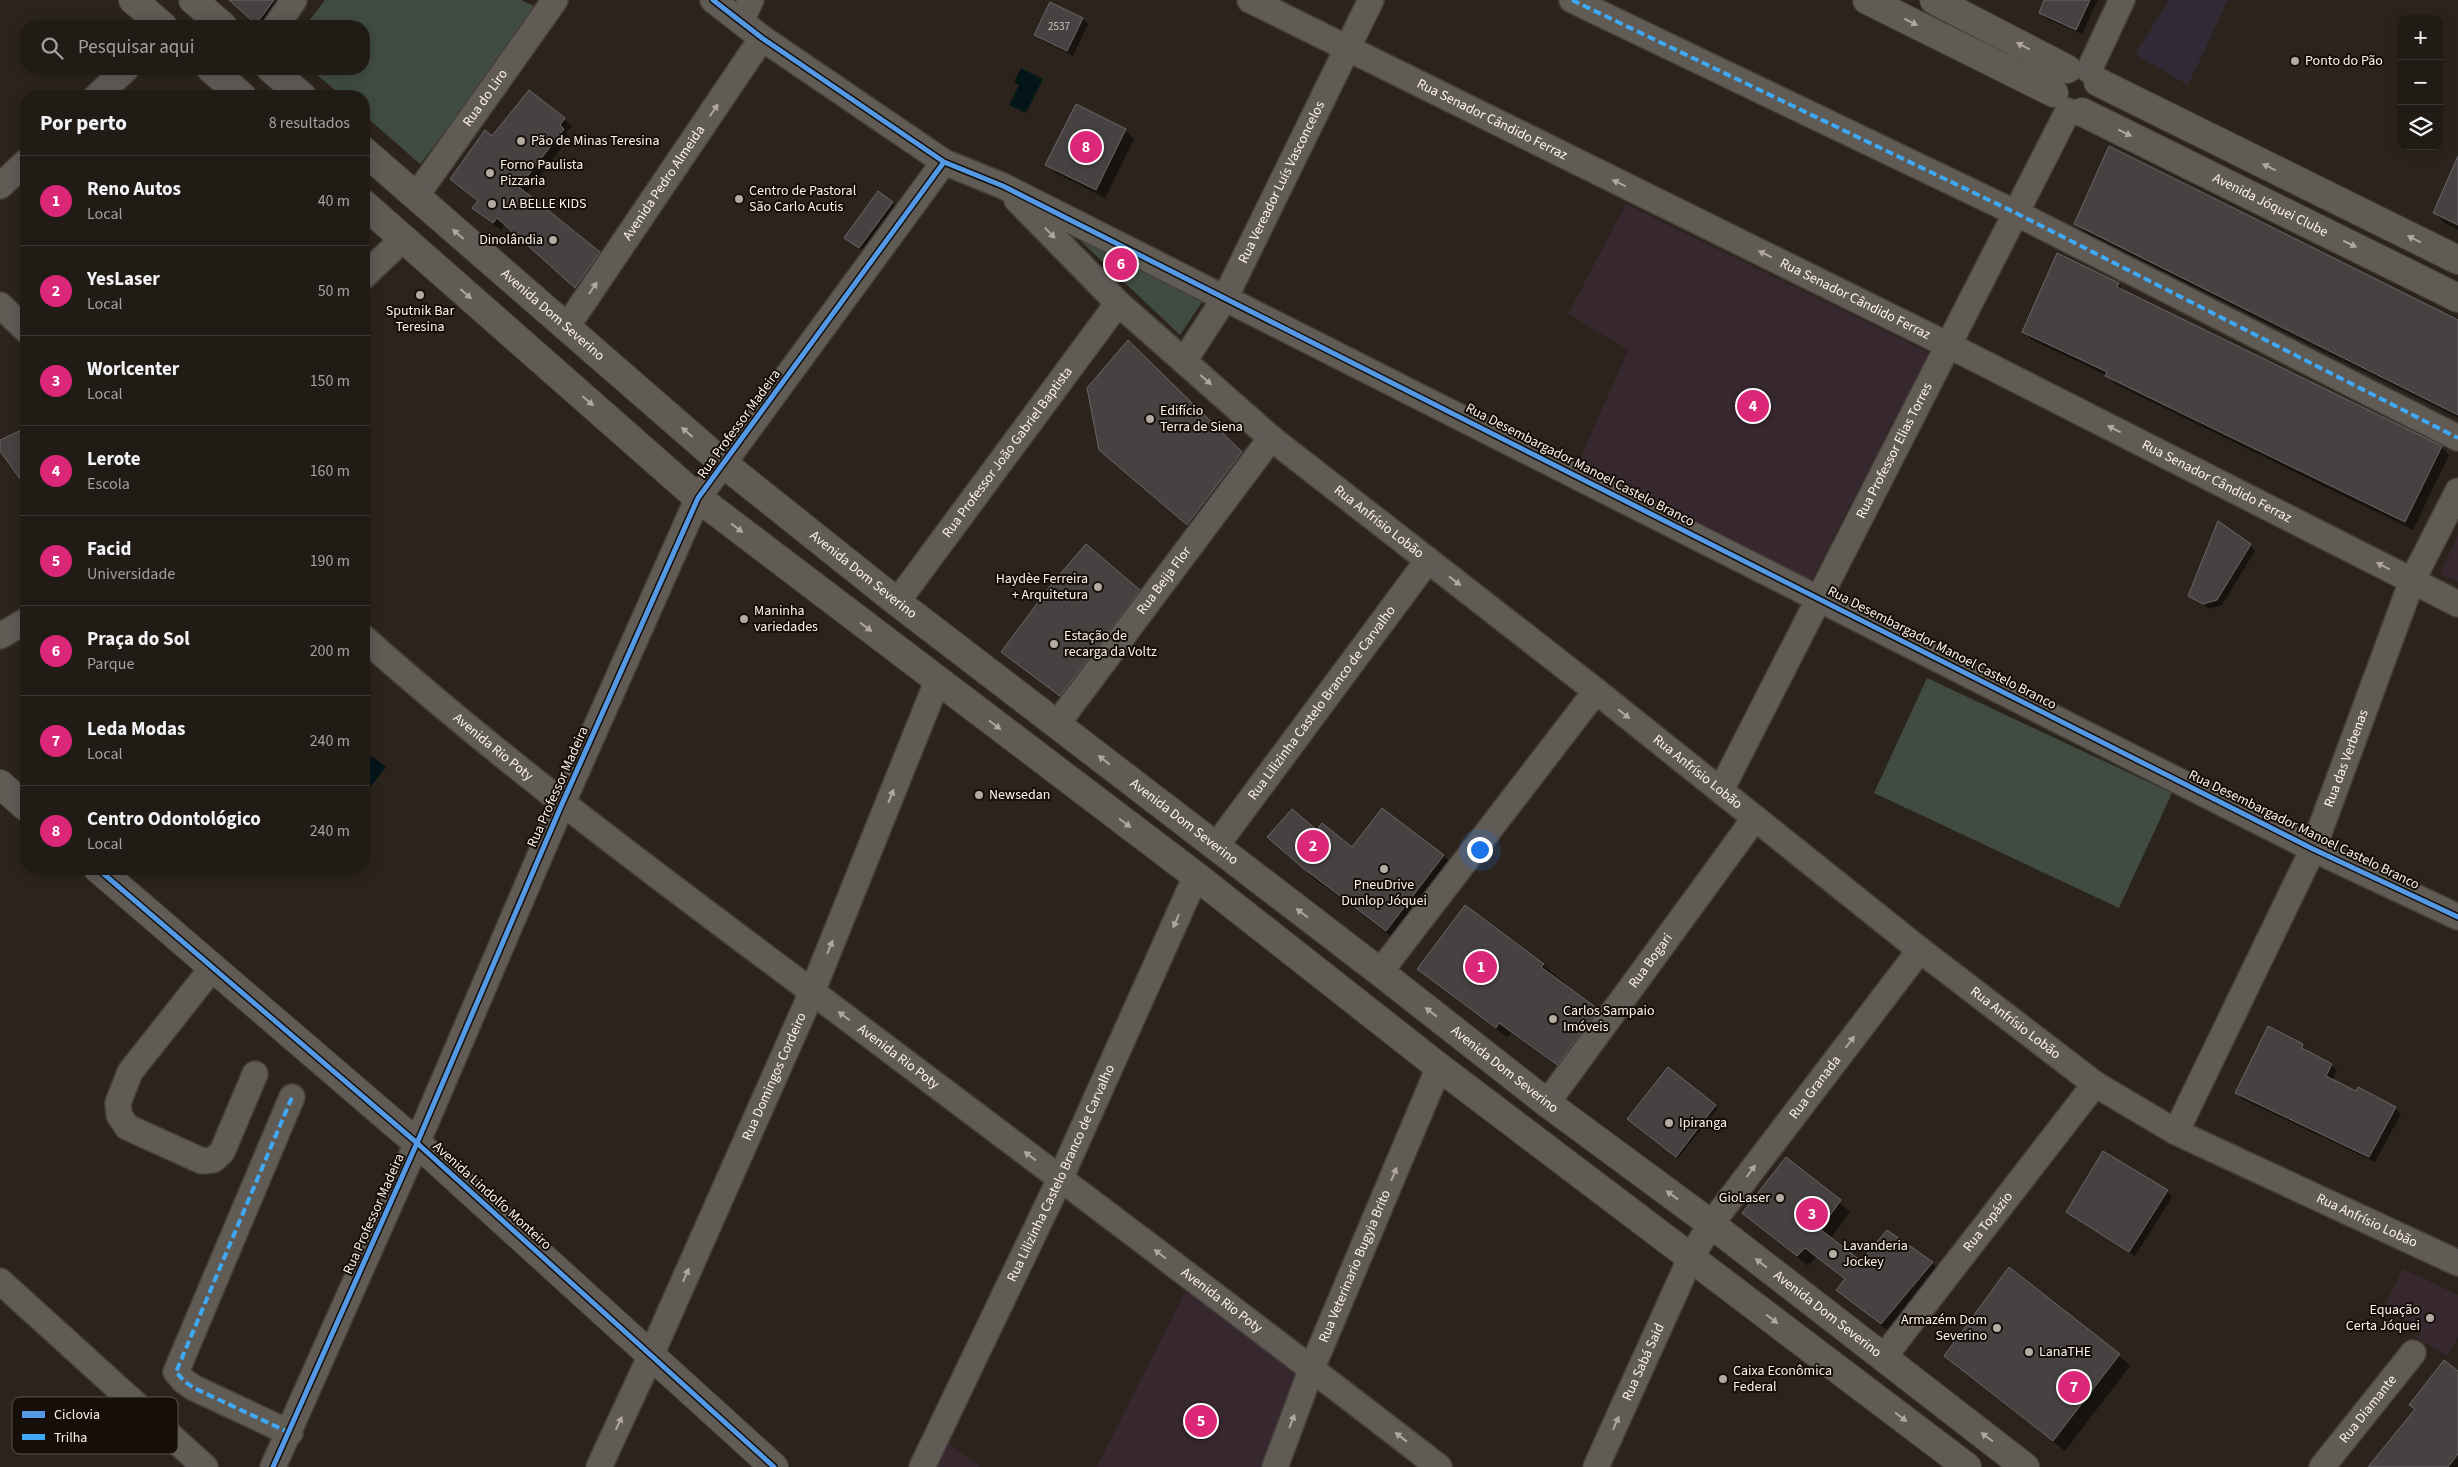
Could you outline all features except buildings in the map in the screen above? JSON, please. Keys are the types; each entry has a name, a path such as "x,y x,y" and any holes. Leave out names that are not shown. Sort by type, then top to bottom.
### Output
{"main road":[{"path":"134,0 156,20"},
{"path":"193,0 216,20"},
{"name":"Avenida Jóquei Clube","path":"1868,0 2068,105 2458,298"},
{"path":"1934,0 2458,260"},
{"path":"2084,74 2098,97 2089,109 2068,105 2056,79 2084,74"},
{"path":"218,75 235,90"},
{"path":"278,75 295,90"},
{"name":"Avenida Dom Severino","path":"370,155 724,464 897,602 1380,972 1547,1103 1711,1224 2026,1467"},
{"path":"370,209 698,498 937,682 1196,876 1439,1066 1959,1464"},
{"path":"0,784 20,802"},
{"name":"Avenida Lindolfo Monteiro","path":"105,875 417,1143 774,1467"}],"street":[{"path":"280,20 294,0"},
{"name":"Rua do Liro","path":"416,196 555,0"},
{"name":"Rua Desembargador Manoel Castelo Branco","path":"713,0 746,10 762,38 944,162 1003,186 2313,849 2458,917"},
{"name":"Rua Senador Cândido Ferraz","path":"1250,0 1948,344 2458,604"},
{"name":"Rua Vereador Luís Vasconcelos","path":"1184,361 1225,298 1371,0"},
{"path":"1572,0 2016,212 2458,438"},
{"path":"2084,74 2122,0"},
{"name":"Avenida Pedro Almeida","path":"566,328 762,38"},
{"path":"103,90 120,75"},
{"name":"Rua Professor Elias Torres","path":"1721,790 2016,212 2068,105"},
{"name":"Rua Professor Madeira","path":"273,1467 290,1433 562,804 698,498 944,162"},
{"path":"0,186 20,168"},
{"name":"Rua Anfrísio Lobão","path":"1003,186 1118,303 1271,438 1596,691 1920,950 2095,1084 2176,1132 2458,1263"},
{"path":"370,270 403,239"},
{"name":"Rua Professor João Gabriel Baptista","path":"897,602 1118,303"},
{"path":"0,305 20,324"},
{"name":"Rua Beija Flor","path":"1057,724 1271,438"},
{"name":"Rua das Verbenas","path":"2176,1132 2313,849 2412,581 2458,491"},
{"name":"Rua Lilizinha Castelo Branco de Carvalho","path":"1216,846 1428,560"},
{"path":"0,636 20,624"},
{"name":"Avenida Rio Poty","path":"370,643 429,696 562,804 1312,1368 1439,1467"},
{"name":"Rua Domingos Cordeiro","path":"599,1467 651,1355 812,992 937,682"},
{"path":"1380,972 1596,691"},
{"name":"Rua Bogari","path":"1547,1103 1755,818"},
{"name":"Rua Lilizinha Castelo Branco de Carvalho","path":"922,1467 1060,1178 1196,876"},
{"name":"Rua Granada","path":"1691,1258 1711,1224 1920,950"},
{"path":"213,967 130,1072 118,1103 119,1115 127,1127 202,1161 213,1160 222,1152 255,1074"},
{"name":"Rua Veterinario Bugyia Brito","path":"1275,1467 1312,1368 1439,1066"},
{"name":"Rua Topázio","path":"1883,1358 2095,1084"},
{"path":"290,1433 194,1388 176,1372 292,1096"},
{"name":"Rua Sabá Said","path":"1596,1467 1691,1258"},
{"path":"0,1282 127,1397"},
{"name":"Rua Diamante","path":"2322,1467 2413,1353"},
{"path":"178,1443 205,1467"}],"shaded area":[{"path":"2170,0 2228,0 2188,85 2135,54"},
{"path":"1021,68 1043,79 1026,113 1009,105 1019,85 1014,82"},
{"path":"1626,204 1929,353 1809,584 1580,459 1628,350 1568,314"},
{"path":"2458,535 2458,582 2440,574"},
{"path":"371,756 386,767 370,787"},
{"name":"Equação Certa Jóquei","path":"2403,1269 2458,1295 2458,1337 2448,1356 2417,1338 2421,1328 2383,1308"},
{"path":"1187,1288 1300,1376 1263,1467 1097,1467"},
{"path":"947,1442 980,1467 936,1467"}],"green space":[{"path":"325,0 521,0 541,9 420,164 370,120 370,90 335,90 317,75 370,75 370,20 310,20"},
{"path":"1069,230 1204,299 1180,335"},
{"path":"1927,678 2172,793 2119,908 1874,793"}],"marked path":[{"path":"1572,0 2016,213 2458,438"},
{"path":"290,1433 194,1388 176,1372 292,1097"}],"cycle path":[{"path":"713,0 762,38 944,162 1003,186 2313,849 2458,917"},
{"path":"273,1467 417,1143 562,804 698,498 944,162"},
{"path":"105,875 417,1143 774,1467"}],"place":[{"name":"Ponto do Pão","path":"2295,61"},
{"name":"Pão de Minas Teresina","path":"521,141"},
{"name":"Centro Odontológico","path":"1086,147"},
{"name":"Forno Paulista Pizzaria","path":"490,173"},
{"name":"Centro de Pastoral São Carlo Acutis","path":"739,199"},
{"name":"LA BELLE KIDS","path":"492,204"},
{"name":"Dinolândia","path":"553,240"},
{"name":"Praça do Sol","path":"1121,264"},
{"name":"Sputnik Bar Teresina","path":"420,295"},
{"name":"Lerote","path":"1753,406"},
{"name":"Edifício Terra de Siena","path":"1150,419"},
{"name":"Haydèe Ferreira + Arquitetura","path":"1098,587"},
{"name":"Maninha variedades","path":"744,619"},
{"name":"Estação de recarga da Voltz","path":"1054,644"},
{"name":"Newsedan","path":"979,795"},
{"name":"YesLaser","path":"1313,846"},
{"name":"PneuDrive Dunlop Jóquei","path":"1384,869"},
{"name":"Reno Autos","path":"1481,967"},
{"name":"Carlos Sampaio Imóveis","path":"1553,1019"},
{"name":"Ipiranga","path":"1669,1123"},
{"name":"GioLaser","path":"1780,1198"},
{"name":"Worlcenter","path":"1812,1214"},
{"name":"Lavanderia Jockey","path":"1833,1254"},
{"name":"Equação Certa Jóquei","path":"2430,1318"},
{"name":"Armazém Dom Severino","path":"1997,1328"},
{"name":"LanaTHE","path":"2029,1352"},
{"name":"Caixa Econômica Federal","path":"1723,1379"},
{"name":"Leda Modas","path":"2074,1387"},
{"name":"Facid","path":"1201,1421"}]}
